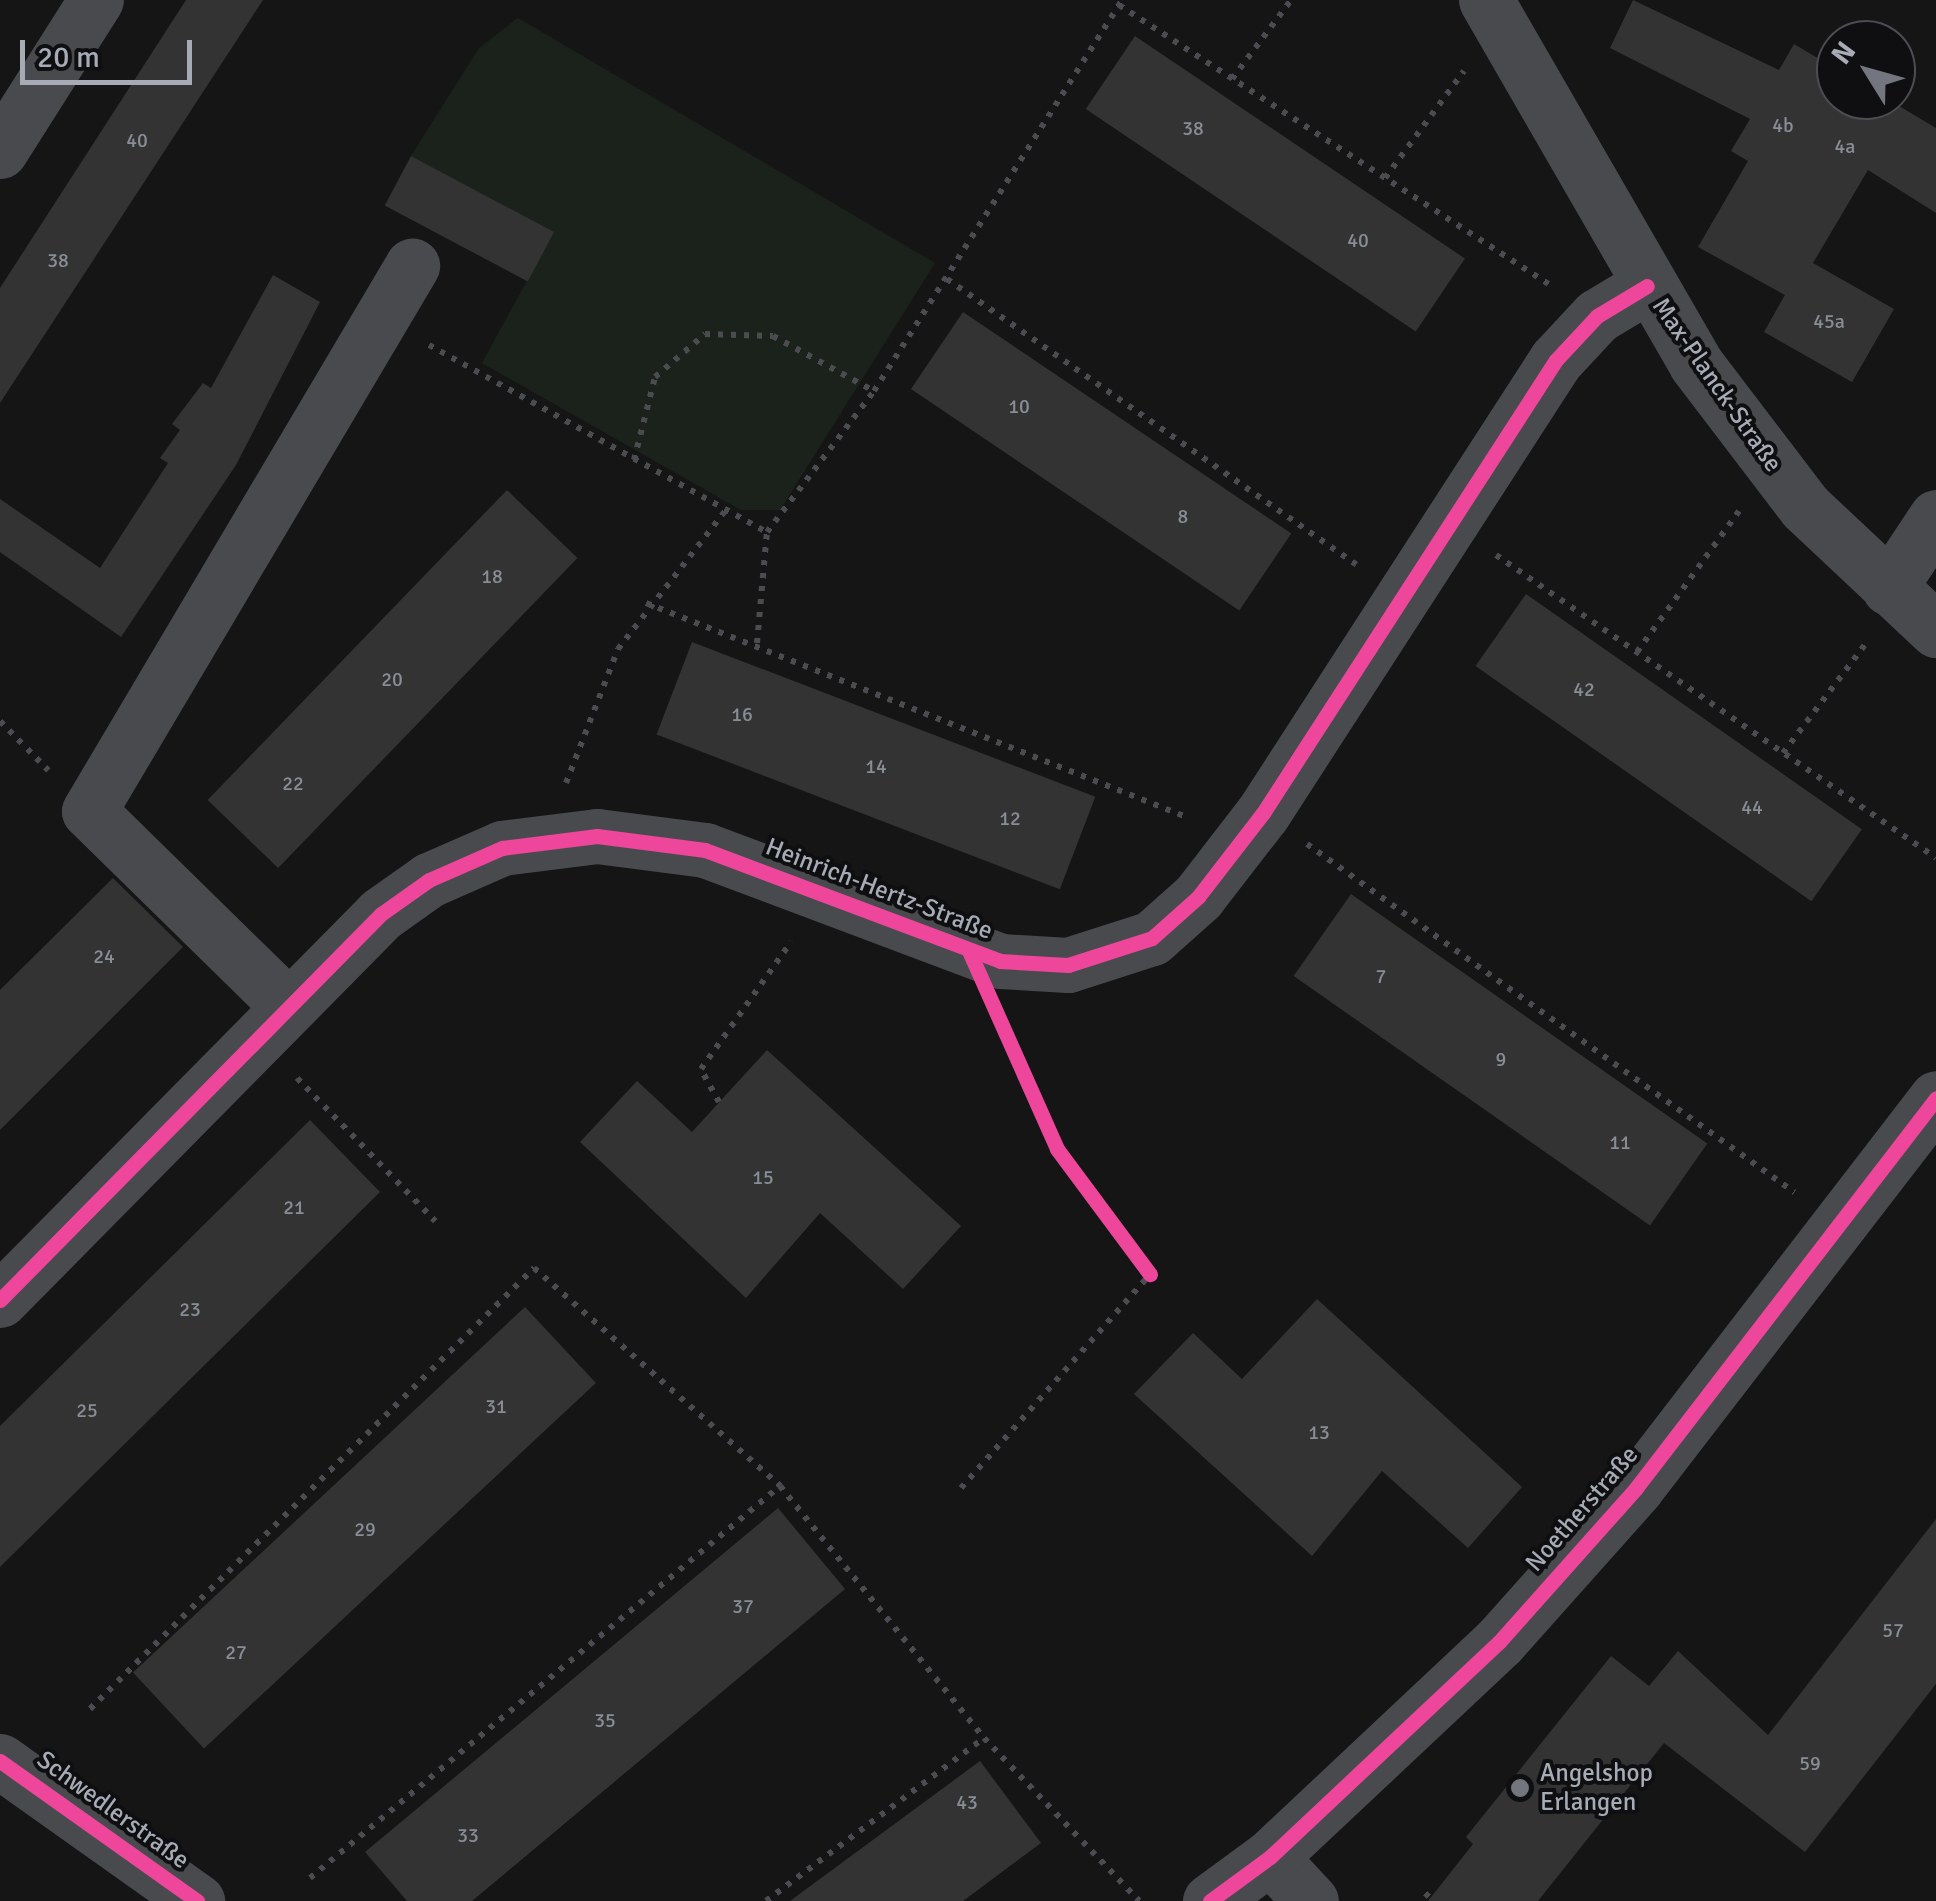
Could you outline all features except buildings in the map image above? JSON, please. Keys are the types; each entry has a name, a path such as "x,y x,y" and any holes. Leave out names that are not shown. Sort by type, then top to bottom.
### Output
{"street":[{"path":"0,151 96,0"},
{"name":"Max-Planck-Straße","path":"1493,12 1647,286 1772,466 1908,605"},
{"path":"272,1021 89,811 412,266"},
{"name":"Heinrich-Hertz-Straße","path":"0,1300 272,1021 429,880 547,840 597,836 704,850 1000,961 1068,965 1107,957 1174,923 1253,827 1446,521 1556,360 1597,316 1647,286"},
{"path":"1908,605 1936,517"},
{"name":"Noetherstraße","path":"1210,1901 1270,1858 1499,1642 1636,1488 1844,1227 1936,1098"},
{"name":"Schwedlerstraße","path":"0,1761 197,1901"},
{"path":"1270,1858 1312,1901"}],"path":[{"path":"1232,78 1291,0"},
{"path":"756,643 766,532 874,391 1120,3 1597,316"},
{"path":"1385,178 1493,12"},
{"path":"946,279 1400,595"},
{"path":"380,318 766,532"},
{"path":"634,460 655,377 704,334 773,336 874,391"},
{"path":"1637,652 1772,466"},
{"path":"547,840 594,698 646,604 725,511"},
{"path":"1446,521 1936,858"},
{"path":"646,604 1253,827 1844,1227"},
{"path":"1783,753 1908,605"},
{"path":"719,1102 701,1069 824,896"},
{"path":"272,1021 435,1221"},
{"path":"961,1488 1150,1274 1138,1258"},
{"path":"90,1709 534,1268 780,1486 984,1738 1139,1901"},
{"path":"310,1878 780,1486"},
{"path":"766,1901 984,1738"}],"shaded area":[{"path":"518,18 935,263 780,510 741,510 482,363 553,233 411,156 479,48"}],"cycle path":[{"path":"0,1300 381,914 429,880 502,848 597,836 705,850 1000,961 1068,965 1152,938 1198,897 1263,813 1556,360 1597,316 1647,286"},
{"path":"969,951 1057,1149 1150,1274"},
{"path":"1210,1901 1270,1857 1499,1642 1636,1488 1936,1098"},
{"path":"0,1761 197,1901"}],"place":[{"name":"Angelshop Erlangen","path":"1520,1788"}]}
